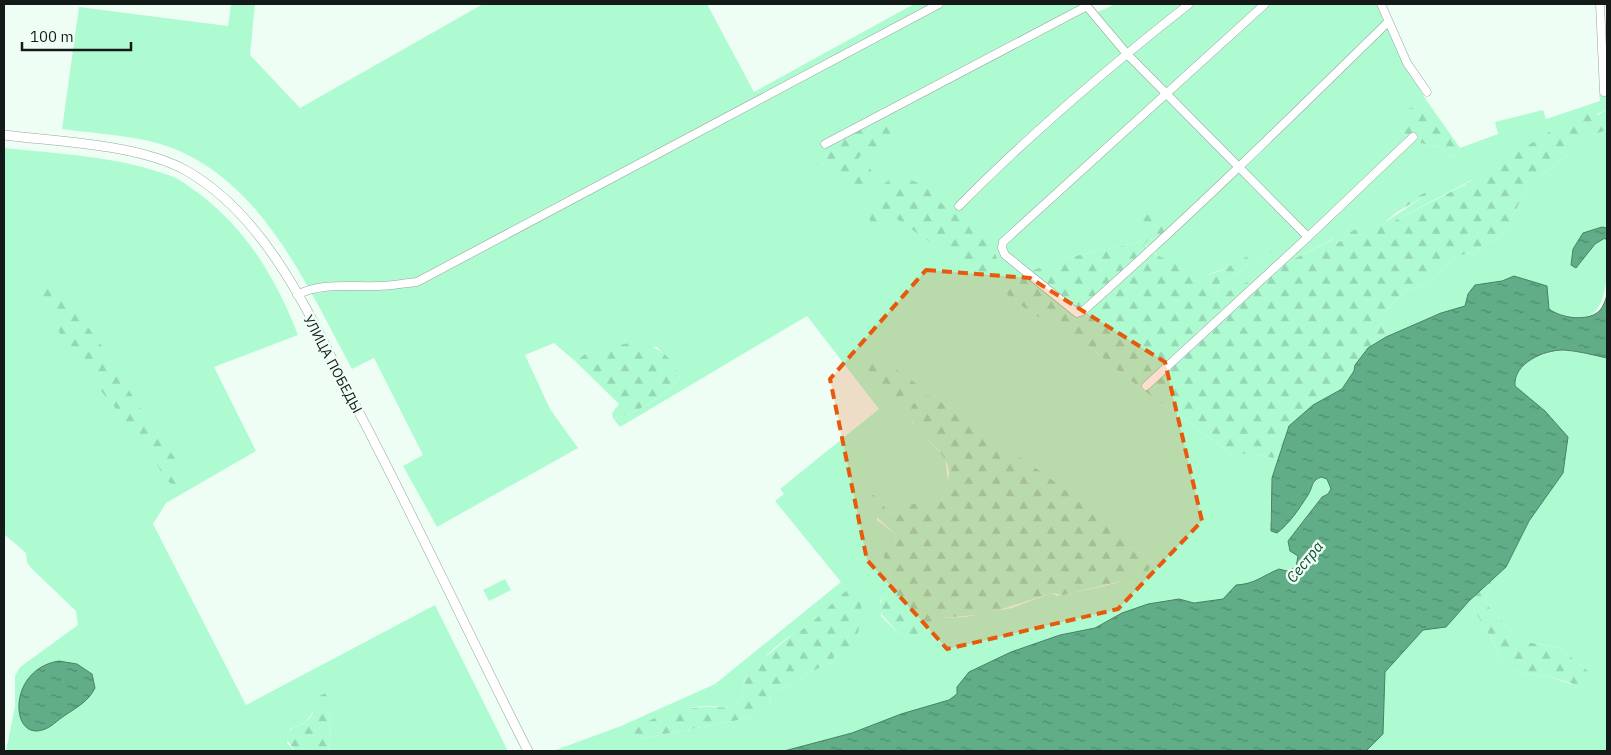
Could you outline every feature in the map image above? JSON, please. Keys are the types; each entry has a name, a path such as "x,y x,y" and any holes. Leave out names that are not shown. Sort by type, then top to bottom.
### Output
{"street":[{"path":"297,295 305,290 318,288 381,286 417,282 939,4"},
{"path":"959,206 1030,137 1189,4"},
{"path":"1265,4 1003,242 1002,248 1005,255 1077,313 1082,311 1240,167 1388,22"},
{"path":"1381,4 1407,63 1427,92"},
{"path":"1600,4 1604,92"},
{"path":"825,144 1086,5 1127,54 1308,238"},
{"name":"УЛИЦА ПОБЕДЫ","path":"4,135 119,150 156,158 186,171 213,188 238,210 274,257 297,295 388,469 528,751"},
{"path":"1146,386 1308,238 1413,137"}],"highlighted area":[{"path":"926,270 1030,278 1165,362 1202,521 1118,609 947,649 867,560 830,379"}],"green space":[{"path":"231,4 255,4 250,55 300,108 483,4 707,4 754,92 914,4 1091,4 1098,12 1115,4 1379,4 1402,61 1427,101 1404,111 1397,127 1417,142 1441,147 1448,155 1455,157 1460,148 1498,134 1495,122 1543,110 1546,119 1600,101 1599,94 1607,90 1607,109 1392,222 1384,223 1444,183 1350,232 1343,240 1335,243 1333,239 1221,296 1217,292 1219,284 1277,249 1204,276 1195,274 1187,267 1166,262 1144,244 1148,240 1165,236 1143,237 1139,242 1066,258 1014,301 1057,329 1090,347 1124,376 1232,454 1252,454 1273,458 1283,446 1272,478 1270,522 1286,526 1318,480 1321,477 1327,479 1331,489 1328,494 1321,497 1288,541 1290,551 1298,556 1296,567 1287,571 1279,569 1247,585 1236,585 1223,599 1194,603 1178,599 1148,604 1095,628 1060,635 1011,652 969,672 957,694 949,700 900,714 852,733 784,751 553,751 621,726 715,684 841,582 775,501 784,494 780,489 879,409 807,316 620,427 613,418 621,417 640,409 668,390 680,377 675,367 657,347 590,351 575,361 554,343 525,355 550,409 578,448 437,527 403,466 423,455 374,358 352,369 296,267 274,233 250,203 222,177 190,156 153,142 62,129 79,7 228,26","holes":["924,396 933,396 953,410 1153,563 1136,576 1109,585 1057,596 1051,593 1012,608 965,617 940,618 923,633 900,635 881,616 880,601 890,592 893,583 884,558 896,544 894,533 877,520 879,497 888,513 894,514 902,504 917,504 934,499 944,489 948,481 945,458 912,423 913,404","862,602 860,611 840,650 834,653 832,662 802,676 793,685 784,687 771,695 770,706 754,717 634,740 668,717 689,708 714,706 730,708 741,699 745,678 774,648 794,633"]},
{"path":"1427,101 1460,148 1455,157 1448,155 1441,147 1428,145 1412,139 1397,127 1403,111"},
{"path":"1607,109 1607,130 1592,135 1528,186 1507,227 1496,239 1482,246 1474,253 1465,254 1454,259 1430,282 1406,291 1390,306 1381,320 1386,337 1368,348 1355,365 1354,371 1342,389 1313,405 1286,433 1283,446 1273,458 1252,454 1232,454 1124,376 1090,347 1057,329 1014,301 1006,293 1018,276 1066,258 1139,242 1143,237 1139,225 1144,215 1155,214 1166,225 1165,236 1148,240 1144,245 1159,256 1202,275 1217,272 1272,242 1279,242 1277,249 1219,284 1217,292 1221,295 1334,239 1336,243 1343,240 1350,232 1445,182 1442,186 1397,212 1385,222 1392,222 1464,185 1585,110 1598,115"},
{"path":"889,114 902,129 904,137 887,147 868,147 857,160 864,160 877,179 864,190 859,191 846,184 808,159"},
{"path":"1607,130 1607,228 1602,227 1576,268 1595,244 1605,238 1607,241 1606,278 1601,302 1595,311 1587,317 1575,317 1555,312 1549,309 1547,299 1514,276 1502,281 1475,285 1465,306 1441,313 1386,337 1381,320 1398,298 1406,291 1430,282 1454,259 1465,254 1474,253 1482,246 1496,239 1507,227 1528,186 1592,135"},
{"path":"4,148 108,160 149,169 180,180 215,206 245,239 270,275 290,315 298,335 214,367 256,451 166,503 153,524 246,705 435,605 508,751 328,751 331,738 329,720 332,712 332,700 326,693 306,722 290,729 287,743 295,751 6,751 15,706 15,676 20,667 78,625 76,611 31,568 27,562 26,553 4,534"},
{"path":"897,174 927,187 946,208 959,216 983,223 1001,267 992,279 981,278 897,219 870,227 870,199 895,195 896,191 884,184"},
{"path":"46,285 55,289 85,323 112,360 130,392 178,463 179,487 173,485 165,477 149,450 71,351 47,308 41,288"},
{"path":"634,342 650,346 662,352 672,362 680,377 668,390 650,403 621,417 613,418 612,413 619,404 575,361 590,351"},
{"path":"861,344 918,385 901,396 885,393 873,379"},
{"path":"1563,350 1607,358 1607,751 1366,751 1383,734 1385,672 1423,630 1446,627 1469,601 1492,640 1502,662 1519,673 1551,677 1571,684 1587,670 1560,648 1527,642 1514,633 1486,604 1485,597 1491,587 1491,581 1506,567 1529,521 1563,473 1568,437 1545,411 1514,386 1515,377 1519,370 1531,360"},
{"path":"924,396 933,396 1096,513 1132,547 1153,563 1148,571 1130,579 1063,595 1051,593 987,614 940,618 923,633 913,636 900,635 877,609 893,583 884,558 884,549 896,544 894,533 875,515 868,499 872,495 879,497 888,513 894,514 902,504 920,504 934,499 943,490 948,481 947,463 937,448 915,427 909,412 913,404"},
{"path":"505,579 511,590 489,601 483,590"},
{"path":"1491,581 1491,587 1485,597 1486,604 1514,633 1527,642 1560,648 1587,670 1591,683 1584,687 1551,677 1519,673 1502,662 1492,640 1469,601"},
{"path":"847,590 855,591 862,602 859,629 854,644 835,653 832,662 802,676 793,685 784,687 771,695 770,706 766,712 754,717 634,740 630,738 631,732 666,714 691,708 730,708 741,699 745,678 755,666 794,633 807,627"},
{"path":"326,693 332,700 332,712 329,720 331,738 328,751 295,751 285,737 290,730 310,718 317,697"}],"water":[{"path":"1602,227 1607,228 1607,241 1605,238 1595,244 1576,268 1571,265 1573,249 1583,233"},
{"name":"Сестра","path":"1514,276 1547,286 1549,309 1568,317 1583,318 1596,313 1603,306 1607,294 1607,358 1575,351 1548,352 1531,359 1519,371 1515,386 1545,411 1568,437 1563,473 1529,521 1506,567 1469,601 1446,627 1423,630 1385,672 1383,734 1366,751 784,751 852,733 901,714 949,700 957,694 957,687 969,672 1011,652 1060,635 1095,628 1122,613 1148,604 1179,599 1194,603 1223,599 1236,585 1253,581 1279,569 1287,571 1296,567 1298,556 1290,551 1288,541 1322,497 1328,494 1331,489 1327,479 1321,477 1318,479 1314,482 1298,511 1282,529 1277,533 1271,531 1272,478 1289,426 1313,405 1342,389 1354,371 1355,365 1368,348 1386,337 1441,313 1465,306 1468,294 1475,285 1502,281"},
{"path":"59,661 77,664 92,674 95,688 86,701 78,707 45,729 33,731 25,726 20,716 19,704 22,690 30,677 42,667"}]}
